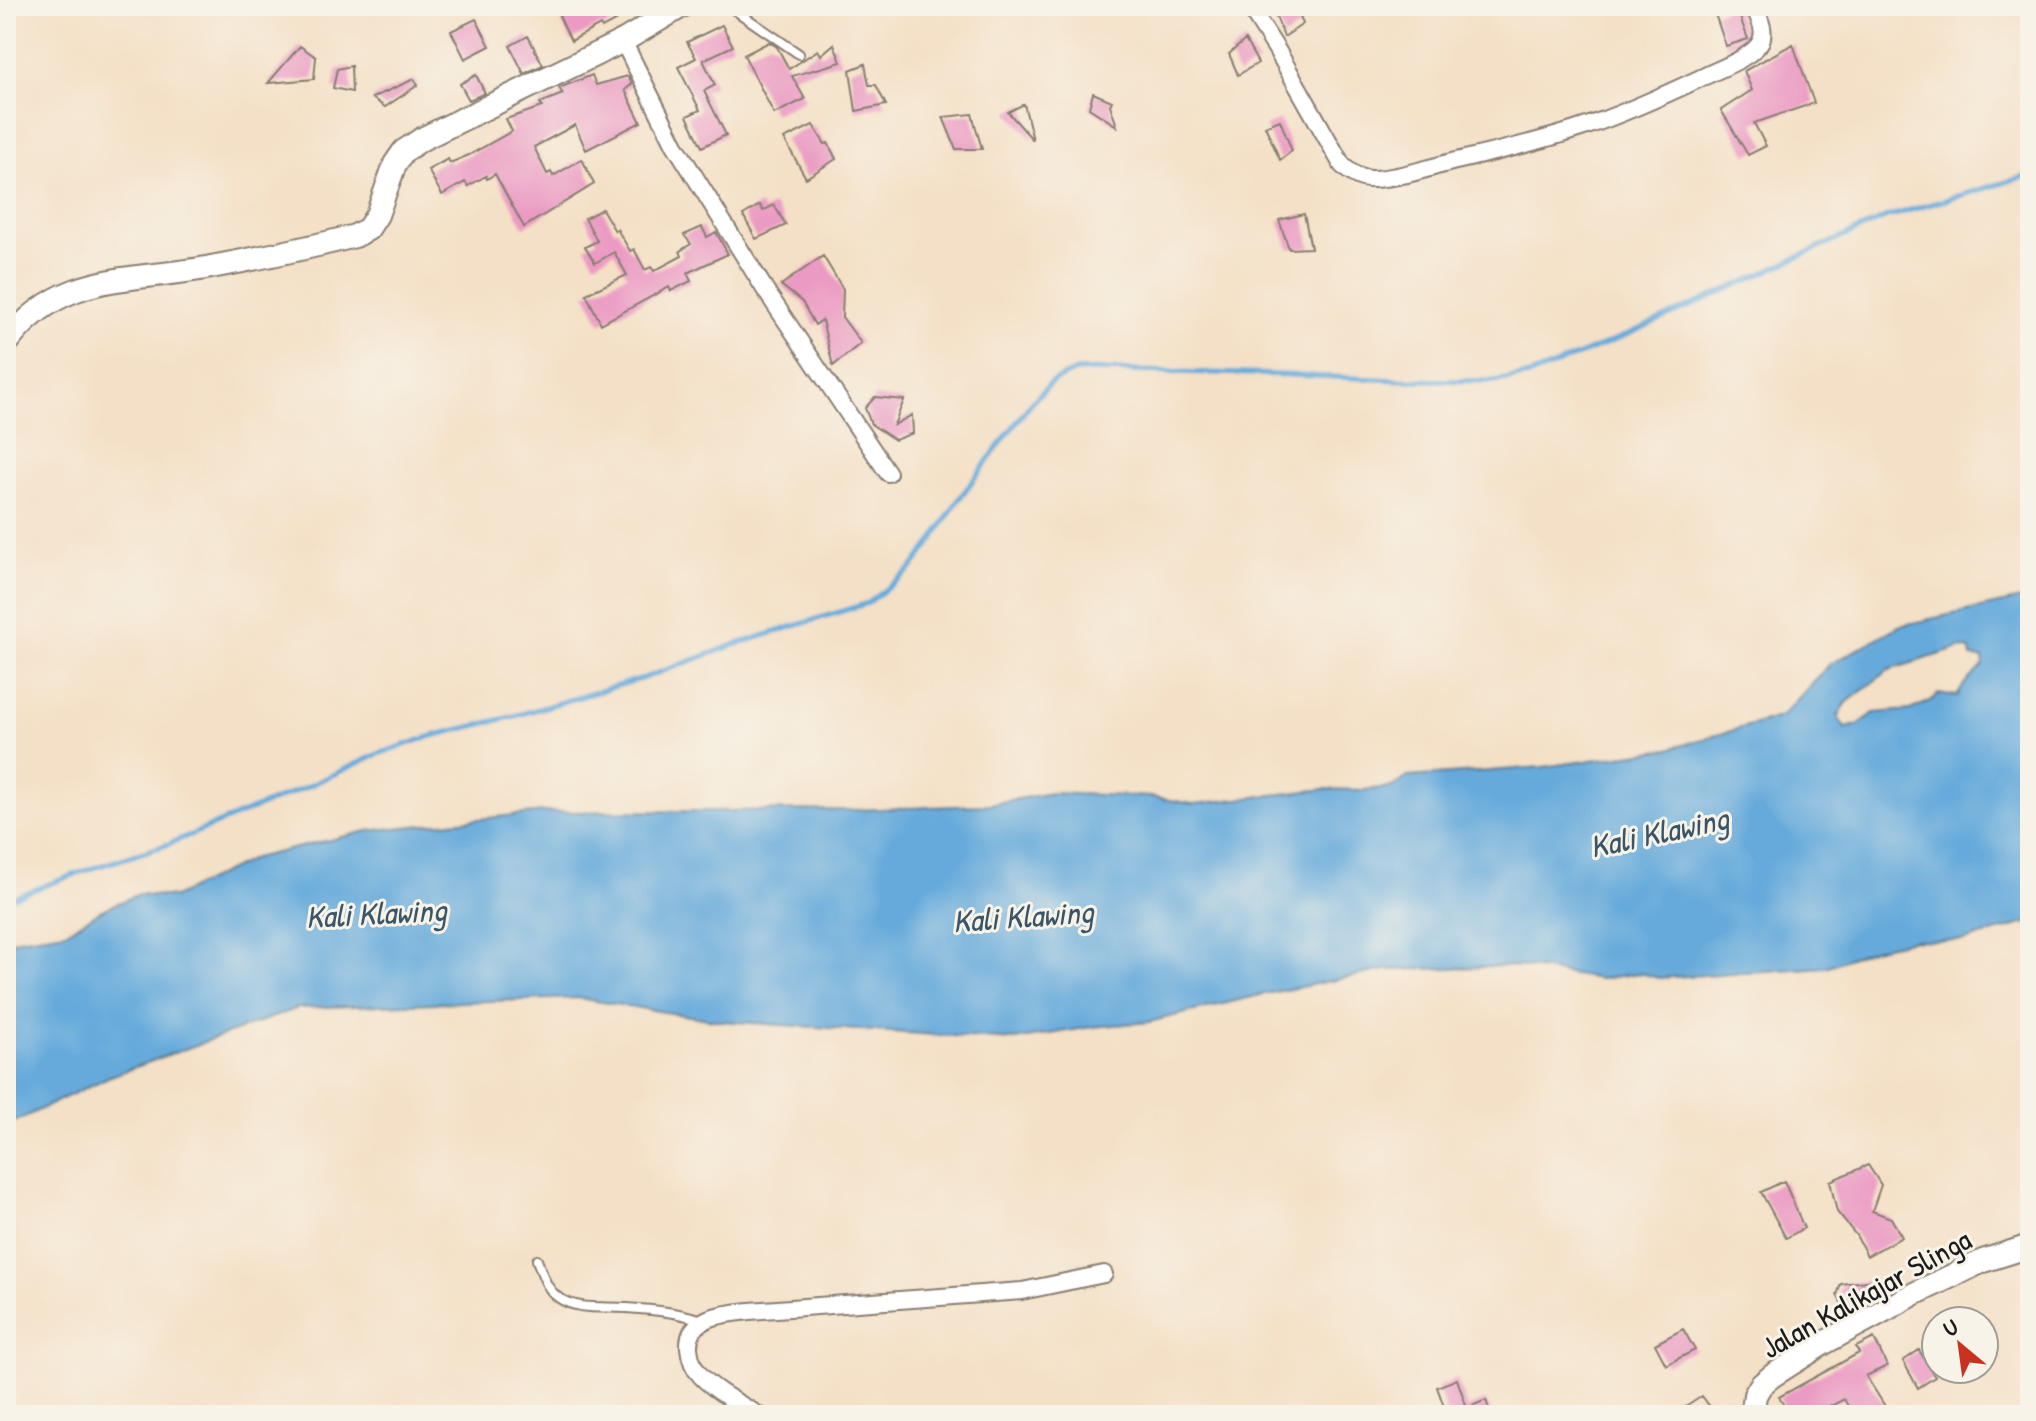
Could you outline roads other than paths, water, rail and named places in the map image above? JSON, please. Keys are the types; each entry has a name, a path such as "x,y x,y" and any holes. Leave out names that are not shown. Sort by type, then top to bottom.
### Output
{"street":[{"path":"6,344 15,331 45,306 69,291 97,282 208,268 355,236 368,229 377,215 395,164 404,151 623,41 682,6"},
{"path":"1252,6 1342,165 1354,175 1372,179 1500,151 1581,128 1678,89 1755,49 1763,33 1754,6"},
{"path":"623,41 675,145 766,291 888,473"},
{"name":"Jalan Kalikajar Slinga","path":"1754,1415 1755,1395 1761,1385 1824,1343 1983,1261 2030,1246"},
{"path":"758,1415 701,1376 693,1364 689,1338 694,1327 703,1320 750,1311 1022,1291 1104,1274"}],"lane":[{"path":"729,6 799,54"},
{"path":"537,1260 546,1285 558,1298 576,1306 677,1312 703,1320"}],"water":[{"name":"Kali Klawing","path":"2030,597 2030,922 1964,941 1913,940 1873,949 1826,967 1659,978 1639,973 1600,979 1518,966 1385,970 1260,995 1149,1022 1091,1027 1015,1040 721,1021 577,998 298,1008 108,1077 6,1126 6,943 65,932 102,910 139,894 174,897 254,858 367,831 544,812 853,810 984,805 1051,793 1153,797 1193,804 1325,789 1392,787 1408,777 1543,767 1669,749 1782,716 1829,665 1899,626","holes":["1960,648 1970,650 1971,657 1983,658 1984,665 1966,682 1957,696 1939,693 1931,701 1910,710 1874,713 1858,725 1845,728 1838,717 1845,704 1889,670"]}],"waterway":[{"path":"6,900 166,845 378,754 432,736 511,717 644,678 734,645 868,603 910,570 1031,403 1053,381 1076,371 1494,381 1530,375 1613,341 1887,217 2030,175"}]}
